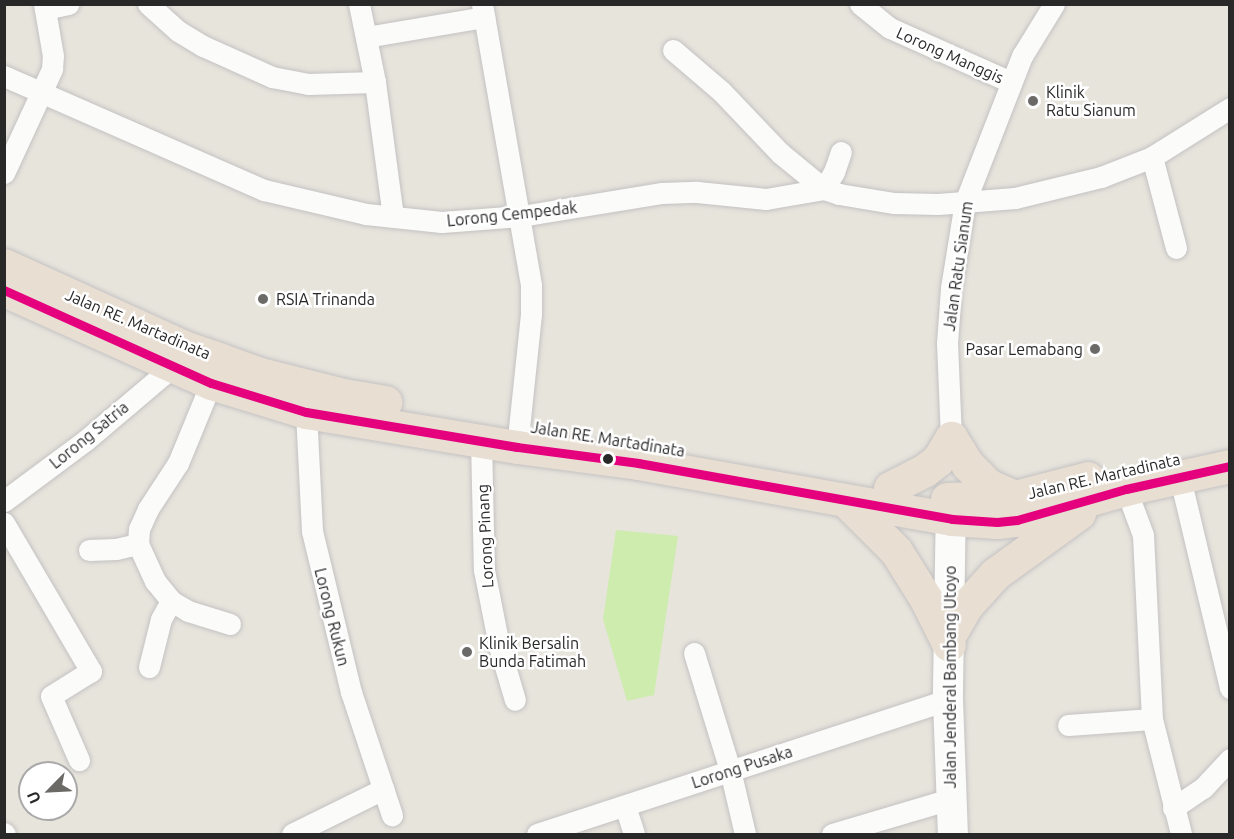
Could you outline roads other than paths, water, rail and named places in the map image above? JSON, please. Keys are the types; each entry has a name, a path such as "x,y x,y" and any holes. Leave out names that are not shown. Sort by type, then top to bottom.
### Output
{"highway":[{"name":"Jalan RE. Martadinata","path":"4,265 184,347 260,374 518,436 736,459 890,488 952,509 1016,497 1121,470 1225,460"},
{"path":"4,290 211,383 306,412 481,441 518,436 638,463 847,502 952,509 997,522 1017,520 1116,492 1180,478 1225,460"},
{"path":"890,488 912,479 932,465 938,460 951,438 968,465 988,485 1016,497"},
{"path":"950,640 967,605 994,574 1063,523 1116,492"},
{"path":"847,502 896,551 950,640"}],"street":[{"path":"4,173 42,92 52,63 45,7 68,4"},
{"path":"148,4 191,39 272,77 308,84 375,82"},
{"path":"359,4 375,82 393,217"},
{"name":"Lorong Manggis","path":"860,4 890,28 1011,82"},
{"name":"Jalan Ratu Sianum","path":"951,438 947,343 951,288 965,202 1011,82 1032,37 1054,4"},
{"path":"366,37 483,10 529,264 531,314 518,436"},
{"path":"673,50 721,91 780,153 824,189 834,172 841,152"},
{"name":"Lorong Cempedak","path":"4,76 264,190 355,212 442,222 521,216 662,193 697,192 766,200 824,189 839,194 894,203 965,202 1015,198 1101,177 1152,157 1230,108"},
{"path":"1152,157 1176,248"},
{"name":"Lorong Satria","path":"4,501 86,440 172,367"},
{"path":"211,383 178,463 148,509 139,529 138,544 155,581 171,602 188,611 230,624"},
{"name":"Lorong Rukun","path":"306,412 312,531 351,692 392,815"},
{"name":"Lorong Pinang","path":"481,441 484,570 494,626 515,700"},
{"path":"1180,478 1230,688"},
{"path":"1116,492 1143,535 1152,719 1181,834"},
{"name":"Jalan Jenderal Bambang Utoyo","path":"952,509 948,700 953,834"},
{"path":"4,523 91,671 51,696 79,760"},
{"path":"89,550 116,549 138,544"},
{"path":"149,667 161,619 171,602"},
{"path":"694,653 730,770 745,834"},
{"name":"Lorong Pusaka","path":"537,834 948,700"},
{"path":"1068,725 1152,719"},
{"path":"1173,808 1203,788 1230,759"},
{"path":"292,834 383,789"},
{"path":"831,834 950,799"},
{"path":"625,806 634,834"}],"place":[{"name":"Klinik Ratu Sianum","path":"1033,101"},
{"name":"RSIA Trinanda","path":"263,299"},
{"name":"Pasar Lemabang","path":"1095,349"},
{"name":"Klinik Bersalin Bunda Fatimah","path":"467,652"}]}
